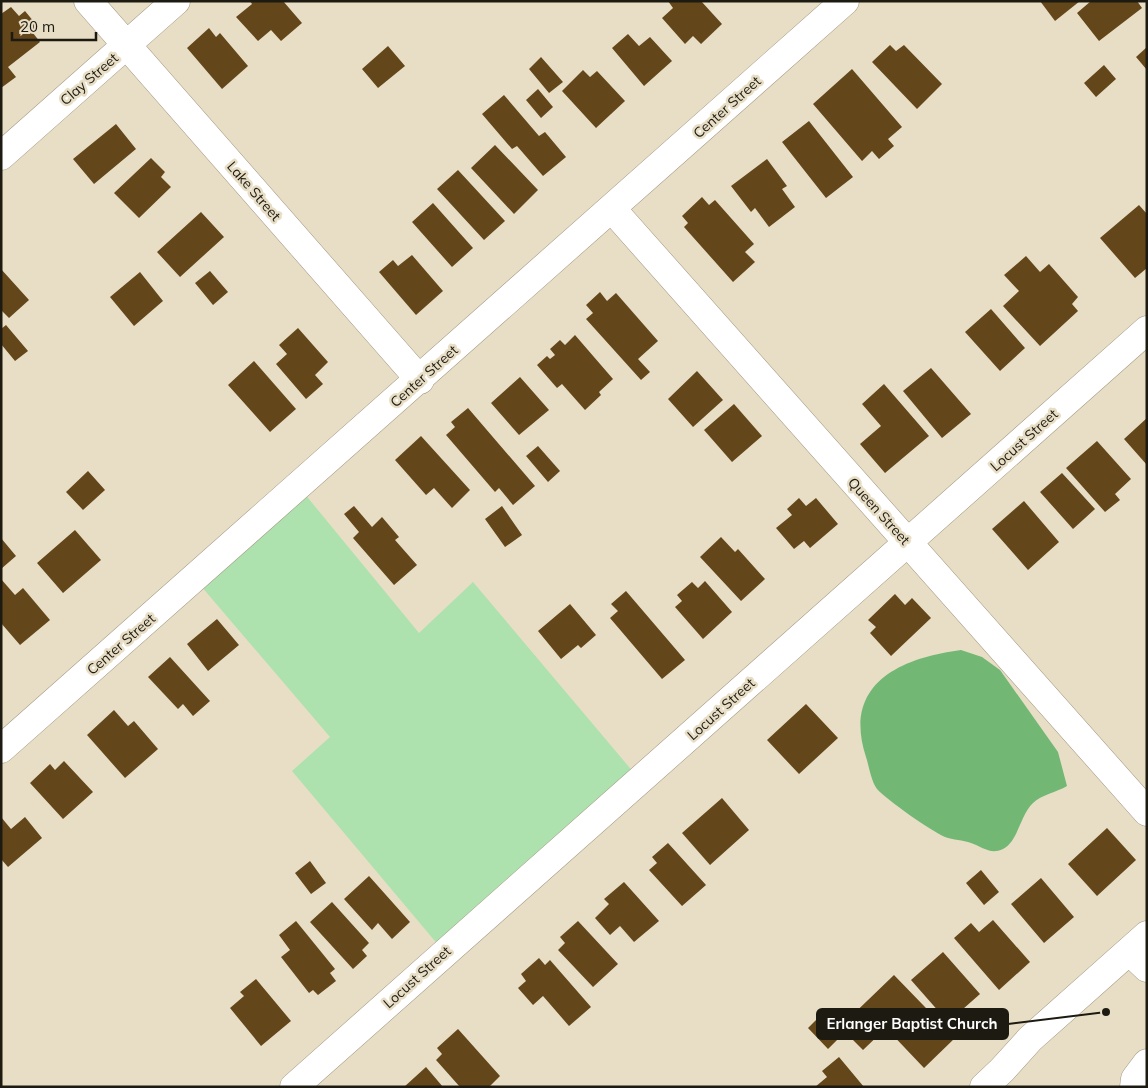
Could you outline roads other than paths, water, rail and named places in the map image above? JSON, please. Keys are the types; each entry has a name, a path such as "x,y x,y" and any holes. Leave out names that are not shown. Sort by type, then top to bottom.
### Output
{"street":[{"name":"Lake Street","path":"88,1 420,380"},
{"name":"Clay Street","path":"1,156 176,1"},
{"name":"Center Street","path":"1,749 420,380 845,1"},
{"name":"Queen Street","path":"612,209 1147,812"},
{"name":"Locust Street","path":"294,1087 1147,330"},
{"path":"984,1087 1030,1039 1141,951"},
{"path":"1134,1087 1135,1079 1147,1063"}],"place":[{"name":"Erlanger Baptist Church","path":"1106,1012"}]}
